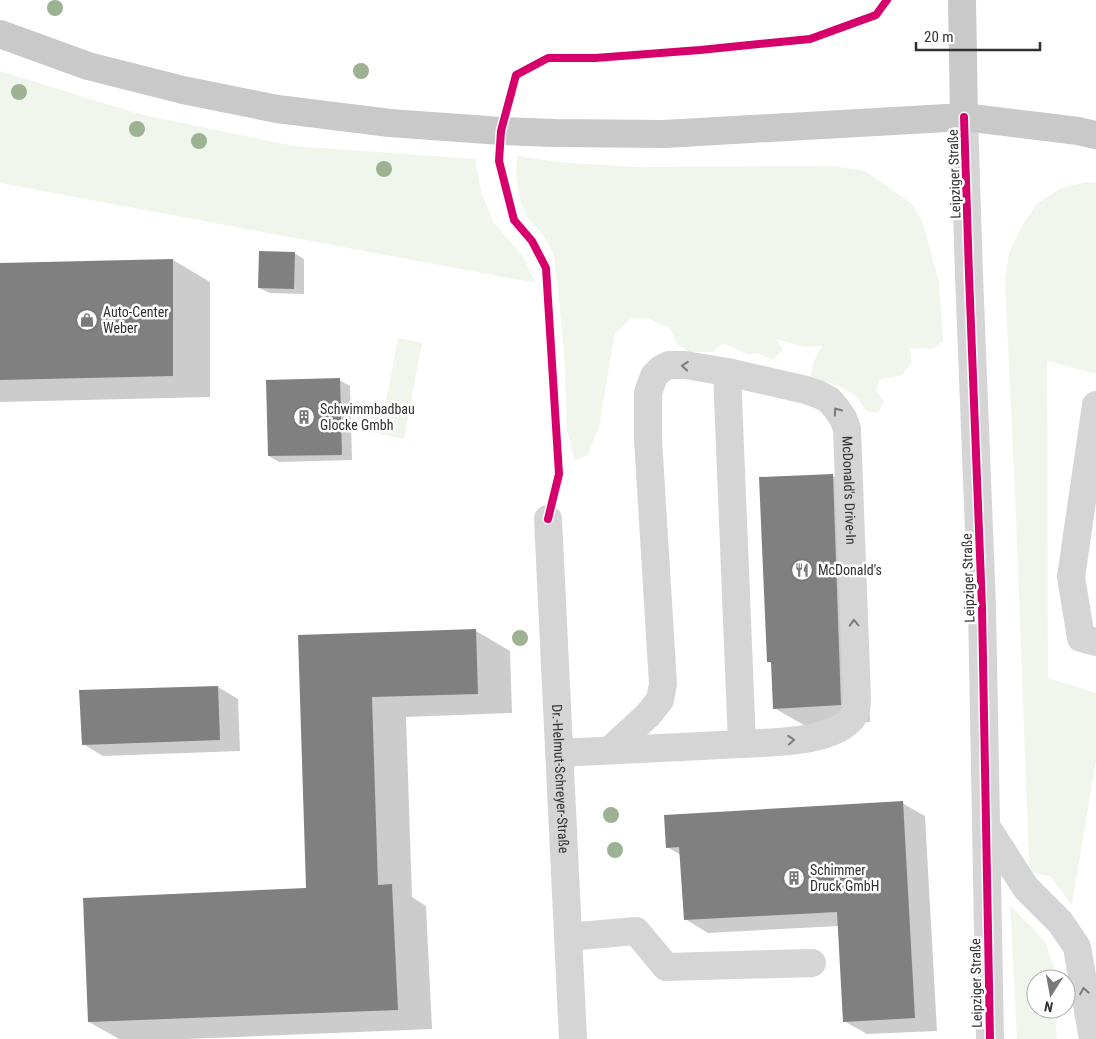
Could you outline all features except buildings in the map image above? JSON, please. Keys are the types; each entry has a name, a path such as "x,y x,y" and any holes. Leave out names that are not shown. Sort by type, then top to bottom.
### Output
{"main road":[{"name":"Leipziger Straße","path":"962,0 964,117"},
{"path":"0,34 88,66 182,90 277,109 390,123 501,131 664,134 964,117 1078,131 1096,135"}],"street":[{"name":"Leipziger Straße","path":"964,117 982,607 990,1039"},
{"name":"McDonald's Drive-In","path":"559,753 800,740 840,728 853,717 857,699 847,429 836,408 820,395 727,372 685,365 669,365 661,369 654,376 648,393 648,439 663,684 660,700 648,715 610,750"},
{"path":"727,372 742,744"},
{"path":"1096,405 1071,577 1081,638 1096,642"},
{"name":"Dr.-Helmut-Schreyer-Straße","path":"548,519 573,1039"},
{"path":"986,826 1026,888 1060,922 1077,947 1093,1039"},
{"path":"568,937 636,931 666,967 812,963"}],"shaded area":[{"path":"0,71 139,114 294,146 475,159 482,195 494,223 522,255 536,283 0,183"},
{"path":"517,156 559,162 635,167 833,166 865,171 911,203 922,220 939,282 943,341 932,349 909,348 912,362 902,375 879,380 876,391 884,401 878,413 866,411 856,396 836,384 810,379 814,361 822,346 804,347 777,339 783,350 772,360 758,353 748,355 722,344 713,352 689,352 677,344 670,328 647,318 631,319 615,334 599,427 588,455 575,460 567,432 565,369 554,255 544,236 527,217 521,202 516,178"},
{"path":"1086,182 1096,183 1096,374 1047,361 1048,678 1096,693 1096,761 1072,905 1051,877 1032,872 1029,862 1005,280 1009,253 1021,227 1037,204 1061,188"},
{"path":"398,338 422,343 404,439 358,430 363,402 385,406"},
{"path":"1010,905 1045,941 1054,967 1054,969 1026,969 1026,1019 1056,1019 1057,1039 1017,1039"}],"cycle path":[{"path":"548,519 559,474 546,268 532,241 514,220 499,161 501,131 516,75 548,58 595,58 810,39 876,15 887,0"},
{"path":"964,117 982,607 990,1039"}],"place":[{"name":"Auto-Center Weber","path":"87,320"},
{"name":"Schwimmbadbau Glocke Gmbh","path":"304,417"},
{"name":"McDonald's","path":"802,570"},
{"name":"Schimmer Druck GmbH","path":"794,878"}]}
